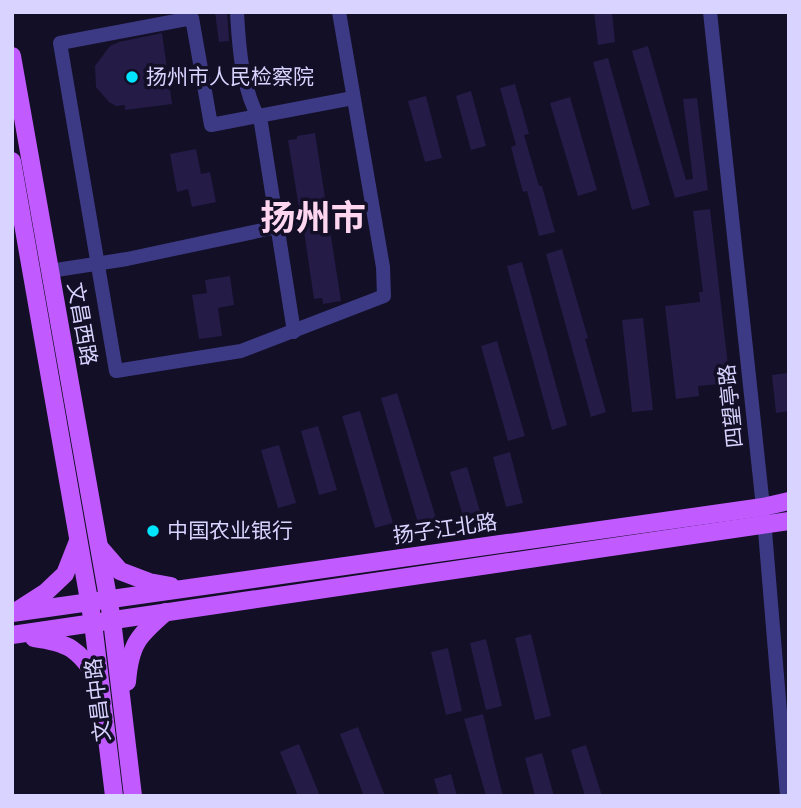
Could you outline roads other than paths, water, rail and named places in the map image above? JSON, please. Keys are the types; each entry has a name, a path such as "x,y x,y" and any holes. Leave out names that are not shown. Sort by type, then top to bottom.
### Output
{"main road":[{"name":"文昌西路","path":"12,56 108,599"},
{"name":"文昌西路","path":"12,161 89,602"},
{"name":"扬子江北路","path":"12,613 763,507 789,501"},
{"name":"扬子江北路","path":"12,635 378,579 528,561 789,521"},
{"path":"12,613 46,592 65,574 78,541"},
{"path":"99,546 120,571 149,582 185,589"},
{"name":"文昌中路","path":"108,599 133,796"},
{"name":"文昌中路","path":"89,602 114,796"},
{"path":"125,730 129,659 140,635 166,612"},
{"path":"12,635 59,641 82,655 100,681"}],"street":[{"path":"237,12 239,47 250,102 261,123 294,332"},
{"path":"339,12 383,267 384,296 241,351 116,370 60,43 192,18 211,125 353,98"},
{"name":"四望亭路","path":"710,12 765,526 787,796"},
{"path":"50,271 277,227"}],"place":[{"name":"扬州市人民检察院","path":"132,77"},
{"name":"中国农业银行","path":"153,531"}],"district":[{"name":"扬州市","path":"313,218"}]}
